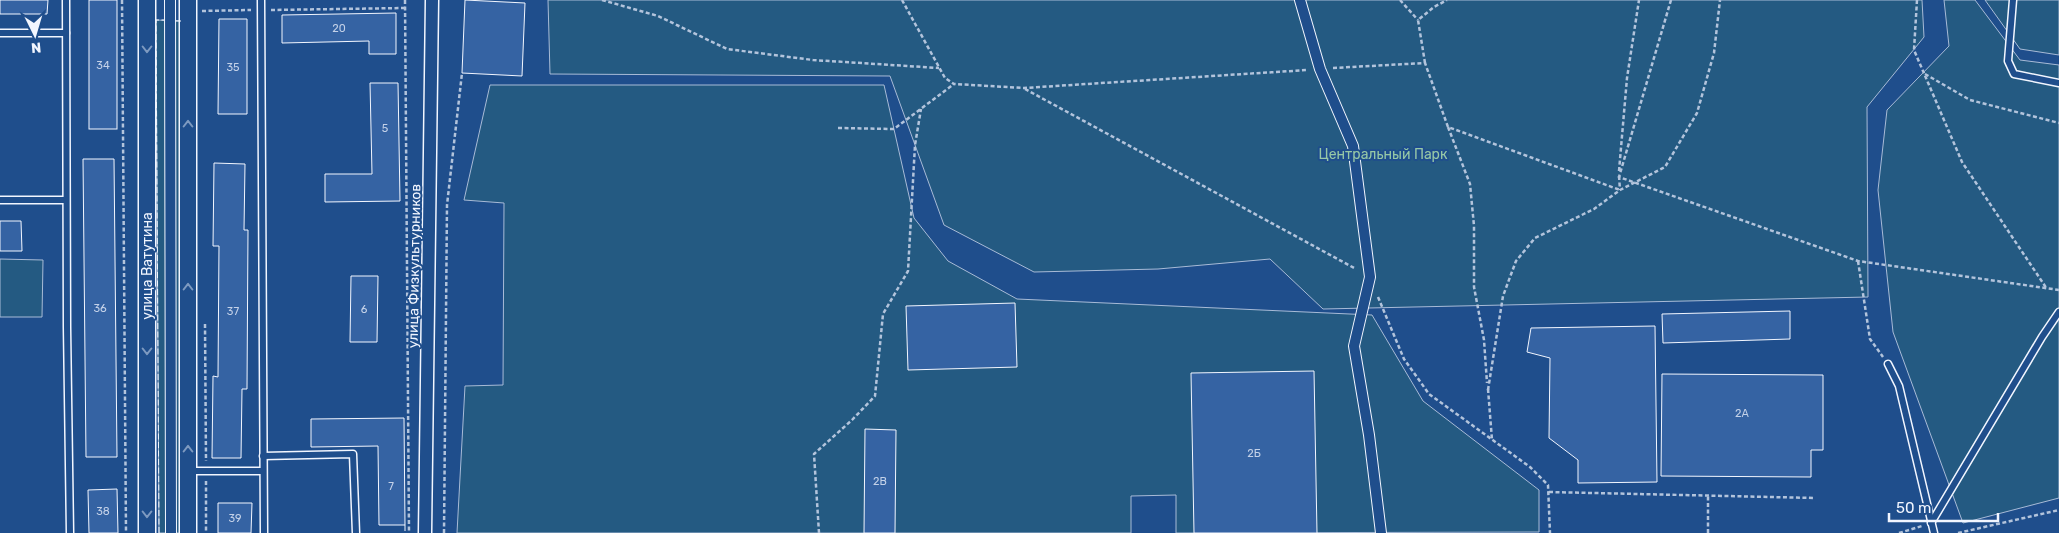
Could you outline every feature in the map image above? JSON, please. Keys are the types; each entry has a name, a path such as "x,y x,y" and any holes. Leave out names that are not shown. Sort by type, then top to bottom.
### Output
{"street":[{"name":"улица Ватутина","path":"147,0 147,533"},
{"path":"170,0 171,533"},
{"path":"188,0 188,533"},
{"name":"улица Физкультурников","path":"425,533 432,0"},
{"path":"1300,0 1320,69 1353,146 1370,277 1354,346 1369,435 1381,533"}],"lane":[{"path":"66,0 66,200 70,533"},
{"path":"261,0 264,533"},
{"path":"2014,0 2008,61 2014,74 2059,83"},
{"path":"0,33 66,33"},
{"path":"0,200 66,200"},
{"path":"1931,523 2042,336 2059,312"},
{"path":"1888,364 1899,386 1934,533"},
{"path":"263,456 353,454 356,533"},
{"path":"188,470 263,470"}],"path":[{"path":"122,0 126,533"},
{"path":"405,0 409,533"},
{"path":"602,0 658,16 695,36 728,49 813,60 940,68"},
{"path":"902,0 945,78 954,84 1024,88 1425,63"},
{"path":"1400,0 1418,20 1425,63 1470,184 1474,226 1474,287 1484,340 1492,440"},
{"path":"1418,20 1434,7 1447,0"},
{"path":"1620,190 1619,176 1627,78 1639,0"},
{"path":"1619,176 1671,0"},
{"path":"1488,390 1503,296 1516,261 1535,238 1594,210 1620,190 1665,167 1697,113 1714,53 1720,0"},
{"path":"1917,0 1914,50 1962,162 2047,289"},
{"path":"202,10 405,8"},
{"path":"444,533 447,205 462,73"},
{"path":"1924,74 1970,100 2059,123"},
{"path":"838,128 894,129 954,84"},
{"path":"1024,88 1370,277 1404,358 1429,394 1530,467 1548,484 1550,533"},
{"path":"819,533 814,454 852,420 875,396 883,314 908,271 915,145 921,109"},
{"path":"1448,127 1620,190"},
{"path":"1619,176 1858,261 2059,290"},
{"path":"1858,261 1870,339 1888,364"},
{"path":"1548,492 1708,494 1815,498"},
{"path":"1708,494 1708,533"},
{"path":"1958,533 2059,510"}],"green space":[{"name":"Центральный Парк","path":"548,0 1922,0 1924,37 1867,107 1868,297 1323,309 1270,259 1158,269 1034,272 944,225 890,76 550,74"},
{"path":"1944,0 1975,0 2020,60 2059,65 2059,498 1963,523 1893,332 1878,190 1887,110 1949,46"},
{"path":"1985,0 2059,0 2059,55 2020,49"},
{"path":"156,20 184,21 181,533 159,533"},
{"path":"490,85 884,85 914,218 948,261 1017,299 1372,315 1423,401 1539,490 1539,532 1176,533 1176,495 1131,496 1131,533 457,533 465,386 503,385 504,203 464,200"},
{"path":"0,259 43,260 42,317 0,317"}],"building":[{"path":"0,0 48,0 47,14 0,14"},
{"path":"89,0 117,0 117,129 89,129"},
{"path":"465,0 525,3 522,76 462,73"},
{"path":"396,13 396,54 369,54 369,41 282,43 282,15"},
{"path":"219,19 247,19 247,114 218,114"},
{"path":"370,83 398,83 400,201 325,202 325,174 372,174"},
{"path":"83,159 114,159 117,457 86,457"},
{"path":"214,163 245,164 244,230 248,230 247,389 242,389 241,458 212,458 213,376 218,377 219,246 213,246"},
{"path":"0,221 21,221 22,251 0,251"},
{"path":"351,276 378,276 377,342 350,342"},
{"path":"1015,303 1017,367 908,370 906,306"},
{"path":"1790,311 1790,339 1663,343 1662,314"},
{"path":"1655,326 1657,482 1578,483 1578,460 1549,438 1550,358 1527,352 1531,328"},
{"path":"1314,371 1317,533 1194,533 1191,373"},
{"path":"1662,374 1823,375 1823,450 1811,450 1811,477 1661,476"},
{"path":"404,418 405,525 379,525 378,446 311,447 311,419"},
{"path":"865,429 896,430 895,533 864,533"},
{"path":"117,489 118,533 89,533 88,490"},
{"path":"218,503 252,503 251,533 218,533"}],"fence":[{"path":"159,533 156,20 165,20"},
{"path":"175,21 183,21"},
{"path":"405,525 405,533"}]}
